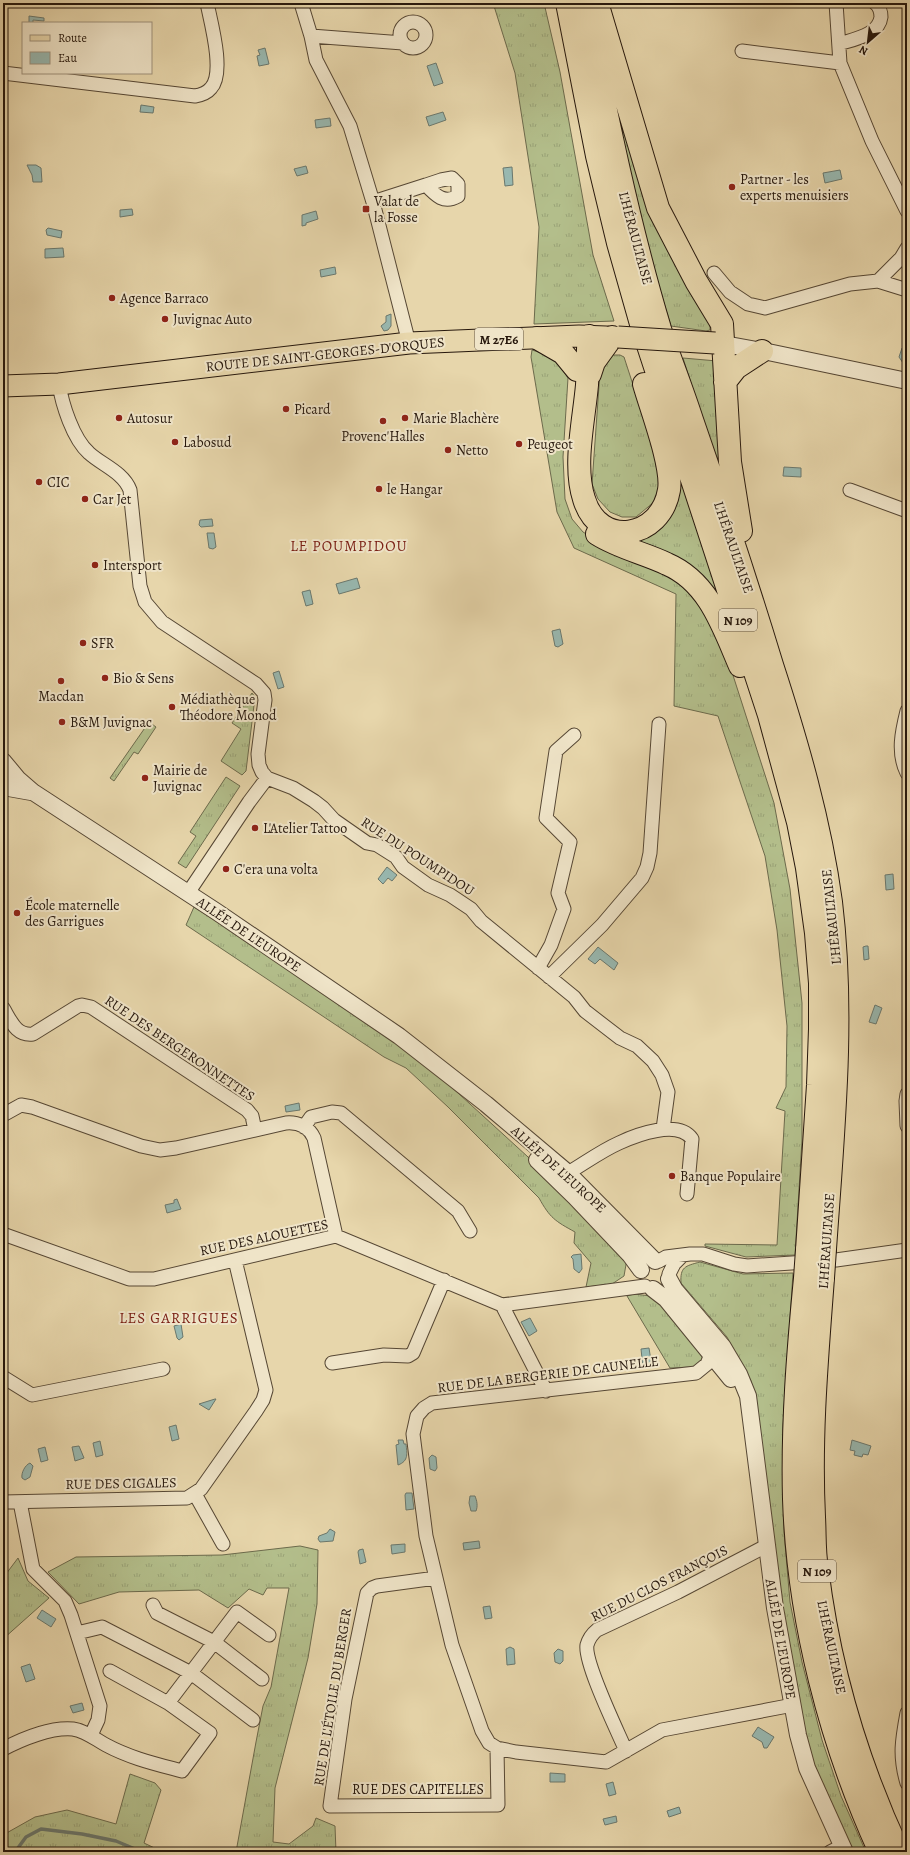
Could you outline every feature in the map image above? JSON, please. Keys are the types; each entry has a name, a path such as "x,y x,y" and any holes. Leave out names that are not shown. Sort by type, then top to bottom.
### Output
{"highway":[{"path":"558,3 568,47 600,224 616,292 638,361 669,474 669,488 662,511 652,523 640,530 622,532 602,525 593,517 584,500 580,477 584,336"},
{"name":"L'HÉRAULTAISE","path":"567,3 598,156 618,243 641,324 769,715 798,822 807,868 816,932 820,983 816,1249"},
{"name":"L'HÉRAULTAISE","path":"584,3 610,135 639,256 661,331 753,602 795,736 816,820 825,864 833,924 837,982 836,1087 816,1249 814,1278 815,1375 812,1451 816,1567 828,1636 847,1713 864,1769 899,1852"},
{"path":"597,3 658,208 696,282 722,324 719,344 725,382 730,462 740,528 774,646 795,736"},
{"path":"615,337 582,376 569,484 575,507 580,517 588,527 598,534 623,547 668,564 682,571 694,581 708,598 718,616 747,681 779,784 801,870 811,934 820,1029"},
{"path":"537,338 562,353 582,376"},
{"path":"725,382 736,368 762,351"},
{"name":"L'HÉRAULTAISE","path":"814,1278 797,1370 794,1446 794,1499 799,1566 815,1658 840,1754 867,1824 880,1852"}],"main road":[{"name":"ROUTE DE SAINT-GEORGES-D'ORQUES","path":"3,386 59,384 409,343 584,336 719,344"}],"street":[{"path":"3,73 195,96 204,94 212,88 218,71 208,3"},
{"path":"300,3 311,36 316,60 350,126 373,202 409,343"},
{"path":"836,3 840,63 872,141 907,211"},
{"path":"839,44 875,30 880,22 881,14 878,5 875,3"},
{"path":"311,36 403,43"},
{"path":"742,51 840,63"},
{"path":"373,202 426,185"},
{"path":"878,281 901,258 907,248"},
{"path":"714,273 730,292 748,304 765,308 850,284 878,281 907,290"},
{"name":"ROUTE DE SAINT-GEORGES-D'ORQUES","path":"719,344 762,351 907,381"},
{"path":"59,384 65,414 83,447 88,453 116,473 128,484 130,490 140,586 145,602 162,622 247,677 261,688 264,693 265,700 258,754 259,765 267,778 249,802 188,893"},
{"path":"850,490 907,511"},
{"path":"907,711 901,736 902,757 907,772"},
{"path":"549,977 602,925 645,873 650,853 659,724"},
{"path":"538,968 551,945 564,909 558,893 570,842 546,818 556,750 574,735"},
{"name":"ALLÉE DE L'EUROPE","path":"3,787 8,785 11,779 8,767"},
{"name":"ALLÉE DE L'EUROPE","path":"8,767 33,792 188,893 400,1036 458,1084 486,1104 568,1173 657,1261"},
{"name":"RUE DU POUMPIDOU","path":"267,778 299,791 323,808 334,820 367,843 377,845 396,858 403,867 428,885 450,894 471,909 481,921 578,1001 585,1011 620,1038 637,1046 653,1060 662,1076 668,1092 663,1129"},
{"name":"ALLÉE DE L'EUROPE","path":"3,787 33,792"},
{"name":"RUE DES BERGERONNETTES","path":"3,1008 16,1029 20,1032 33,1034 78,1006 91,1006 247,1110 252,1116 255,1130"},
{"name":"ALLÉE DE L'EUROPE","path":"458,1084 482,1109 575,1197 630,1255 645,1281 666,1299 712,1352 731,1378 750,1418"},
{"path":"907,1094 907,1126"},
{"path":"3,1116 21,1105 32,1106 141,1146 160,1150 176,1148 291,1123 304,1127 312,1134 314,1138 336,1236"},
{"path":"304,1127 311,1117 332,1112 341,1113 458,1211 470,1231"},
{"path":"568,1173 618,1143 663,1129 675,1130 685,1133 692,1139 687,1194"},
{"name":"RUE DES ALOUETTES","path":"3,1234 129,1279 154,1279 336,1236 502,1305"},
{"path":"645,1281 647,1263 666,1257 690,1254 703,1254 734,1264 747,1266 836,1260 907,1250"},
{"path":"546,1391 502,1305 623,1289 645,1281 663,1287 674,1264 682,1256"},
{"name":"RUE DES CIGALES","path":"3,1502 187,1498 195,1494 207,1481 256,1411 263,1400 266,1390 235,1260"},
{"path":"657,1261 666,1266 669,1277"},
{"name":"ALLÉE DE L'EUROPE","path":"669,1277 674,1290 723,1347 739,1374 748,1396 775,1608 798,1735 808,1768 839,1850"},
{"path":"332,1363 384,1355 408,1356 414,1353 444,1280"},
{"name":"RUE DE LA BERGERIE DE CAUNELLE","path":"497,1748 489,1743 482,1731 452,1645 426,1536 413,1434 417,1416 424,1408 432,1403 696,1373 707,1364 712,1352"},
{"path":"3,1377 32,1395 163,1369"},
{"path":"195,1494 223,1544"},
{"path":"20,1502 33,1569 65,1601 77,1633 100,1706 98,1720 90,1735"},
{"name":"RUE DU CLOS FRANÇOIS","path":"626,1751 603,1699 591,1666 587,1646 591,1635 597,1630 678,1592 766,1546"},
{"name":"RUE DE L'ÉTOILE DU BERGER","path":"330,1806 345,1700 367,1593 372,1588 377,1586 436,1578"},
{"path":"152,1605 157,1613 214,1642 262,1679"},
{"path":"168,1703 237,1612 269,1635"},
{"path":"77,1633 102,1627 191,1673 253,1720"},
{"path":"3,1750 19,1740 45,1733 72,1729 90,1735 106,1745 145,1762 182,1771 210,1733 168,1703 110,1671"},
{"path":"497,1748 516,1752 606,1762 662,1730 793,1705"},
{"path":"907,1713 901,1746 907,1783"},
{"name":"RUE DES CAPITELLES","path":"330,1806 498,1805 497,1748"}],"green space":[{"path":"499,3 544,3 560,72 593,255 614,321 534,324 539,227 515,73 494,6"},
{"path":"608,72 710,325 710,330 706,331 671,326 645,241"},
{"path":"532,350 545,354 556,360 568,378 563,457 565,499 572,519 583,532 609,548 678,581 703,607 722,641 774,803 790,889 802,1003 802,1140 795,1255 746,1257 705,1246 705,1244 777,1245 785,1111 776,1108 786,1087 787,1026 777,930 765,856 718,716 674,706 676,594 574,548 557,512 531,357"},
{"path":"613,355 620,355 624,357 661,471 661,486 654,502 636,517 622,517 610,512 598,499 592,484 600,372 608,359"},
{"path":"683,358 717,361 728,500"},
{"path":"677,469 718,593 710,586 617,533 636,534"},
{"path":"252,693 255,697 246,771 242,775 221,761 241,729 232,723"},
{"path":"149,722 156,727 138,754 134,752 114,781 110,778"},
{"path":"226,777 240,786 186,868 178,863 196,836 190,832"},
{"path":"194,907 272,957 424,1062 562,1188 627,1259 624,1276 612,1284 586,1287 591,1263 574,1243 575,1232 562,1225 550,1215 539,1198 448,1107 406,1068 384,1057 186,925"},
{"path":"700,1262 743,1274 793,1273 783,1425 784,1532 790,1602 802,1662 822,1740 841,1796 866,1852 850,1852 821,1786 807,1747 781,1600 757,1406 751,1381 727,1337 681,1283 681,1274 684,1268"},
{"path":"634,1294 651,1296 661,1300 703,1357 700,1364 692,1367 670,1368 627,1296"},
{"path":"300,1546 318,1550 317,1604 308,1658 275,1788 273,1842 289,1844 313,1826 316,1818 335,1826 336,1852 236,1852 263,1706 271,1687 289,1588 267,1588 263,1595 249,1589 228,1608 199,1590 119,1592 79,1604 48,1572 76,1557 222,1555"},
{"path":"18,1558 28,1581 49,1598 3,1639 3,1578"},
{"path":"130,1774 155,1783 161,1790 144,1843 163,1852 3,1852 3,1835 35,1817 67,1810 116,1824"}],"water":[{"path":"29,16 44,18 44,21 33,20 33,22 29,22"},
{"path":"265,48 269,64 259,66 257,56 260,55 258,50"},
{"path":"436,63 443,83 434,86 427,66"},
{"path":"141,105 154,107 153,113 140,112"},
{"path":"443,112 446,120 429,126 426,117"},
{"path":"330,118 331,126 316,128 315,120"},
{"path":"27,165 36,165 41,168 42,182 33,182 32,175"},
{"path":"306,166 308,173 297,176 294,169"},
{"path":"512,167 513,185 505,186 503,168"},
{"path":"840,170 842,179 825,183 823,173"},
{"path":"132,209 133,215 120,217 120,210"},
{"path":"316,211 318,219 302,226 302,215"},
{"path":"48,228 62,231 61,238 47,235 46,230"},
{"path":"63,248 64,257 45,258 45,249"},
{"path":"335,267 336,274 321,277 320,270"},
{"path":"391,314 391,326 388,330 384,331 381,326 386,322 386,316"},
{"path":"907,346 907,362 903,363 899,357 902,348"},
{"path":"784,467 801,468 801,477 783,476"},
{"path":"212,519 213,526 201,527 199,525 200,520"},
{"path":"207,533 214,533 216,547 213,549 209,548"},
{"path":"357,578 360,588 339,594 336,584"},
{"path":"310,590 313,604 306,606 302,592"},
{"path":"560,629 563,644 558,647 555,646 552,631"},
{"path":"279,671 284,687 278,689 273,673"},
{"path":"387,867 397,875 392,881 388,878 383,884 378,879"},
{"path":"893,874 894,889 886,890 885,875"},
{"path":"868,946 869,959 864,960 863,947"},
{"path":"598,947 618,963 614,970 600,959 595,964 588,959"},
{"path":"875,1005 882,1008 876,1024 869,1022"},
{"path":"299,1103 300,1110 286,1112 285,1106"},
{"path":"177,1199 181,1209 167,1213 165,1205 174,1203 174,1200"},
{"path":"581,1254 582,1269 579,1273 574,1269 573,1259 571,1257 573,1255"},
{"path":"530,1318 537,1331 529,1336 521,1322"},
{"path":"181,1324 183,1337 179,1340 177,1338 174,1326"},
{"path":"649,1348 652,1367 643,1368 641,1349"},
{"path":"216,1399 209,1410 199,1404"},
{"path":"176,1425 179,1439 172,1441 169,1427"},
{"path":"398,1440 403,1440 404,1444 406,1444 407,1454 406,1459 398,1465 396,1445 399,1444"},
{"path":"852,1440 871,1446 868,1455 863,1454 862,1457 854,1455 855,1451 850,1450"},
{"path":"100,1441 103,1455 96,1457 93,1443"},
{"path":"79,1446 84,1458 75,1461 72,1447"},
{"path":"45,1447 48,1460 41,1462 38,1449"},
{"path":"432,1455 436,1457 437,1468 435,1471 430,1469 429,1458"},
{"path":"30,1463 33,1466 30,1477 25,1480 22,1478 23,1472 26,1465"},
{"path":"406,1493 412,1493 414,1509 406,1510"},
{"path":"470,1496 475,1496 477,1504 476,1511 471,1511 469,1503"},
{"path":"330,1529 335,1532 333,1541 320,1542 318,1539 319,1536 327,1533"},
{"path":"479,1541 480,1548 464,1550 463,1543"},
{"path":"405,1544 405,1552 392,1554 391,1545"},
{"path":"363,1549 366,1562 360,1564 358,1552 359,1550"},
{"path":"490,1606 492,1618 485,1619 483,1607"},
{"path":"42,1610 56,1619 51,1627 37,1618"},
{"path":"510,1647 514,1649 515,1664 507,1665 506,1649"},
{"path":"558,1649 563,1651 563,1661 560,1664 555,1662 554,1653"},
{"path":"30,1664 35,1679 26,1682 21,1667"},
{"path":"82,1703 84,1710 73,1713 70,1706"},
{"path":"758,1727 774,1737 767,1748 764,1748 762,1742 752,1736"},
{"path":"550,1773 565,1774 565,1782 550,1782"},
{"path":"613,1782 616,1794 609,1796 606,1784"},
{"path":"679,1807 681,1813 669,1817 667,1811"},
{"path":"616,1816 617,1822 605,1825 603,1819"}],"waterway":[{"path":"15,1852 26,1837 41,1829 82,1834 116,1841 142,1852"}],"place":[{"name":"Partner - les experts menuisiers","path":"732,187"},
{"name":"Valat de la Fosse","path":"366,209"},
{"name":"Agence Barraco","path":"112,298"},
{"name":"Juvignac Auto","path":"165,319"},
{"name":"Picard","path":"286,409"},
{"name":"Autosur","path":"119,418"},
{"name":"Marie Blachère","path":"405,418"},
{"name":"Provenc'Halles","path":"383,421"},
{"name":"Labosud","path":"175,442"},
{"name":"Peugeot","path":"519,444"},
{"name":"Netto","path":"448,450"},
{"name":"CIC","path":"39,482"},
{"name":"le Hangar","path":"379,489"},
{"name":"Car Jet","path":"85,499"},
{"name":"Intersport","path":"95,565"},
{"name":"SFR","path":"83,643"},
{"name":"Bio & Sens","path":"105,678"},
{"name":"Macdan","path":"61,681"},
{"name":"Médiathèque Théodore Monod","path":"172,707"},
{"name":"B&M Juvignac","path":"62,722"},
{"name":"Mairie de Juvignac","path":"145,778"},
{"name":"L'Atelier Tattoo","path":"255,828"},
{"name":"C'era una volta","path":"226,869"},
{"name":"École maternelle des Garrigues","path":"17,913"},
{"name":"Banque Populaire","path":"672,1176"}],"district":[{"name":"LE POUMPIDOU","path":"349,546"},
{"name":"LES GARRIGUES","path":"179,1318"}]}
